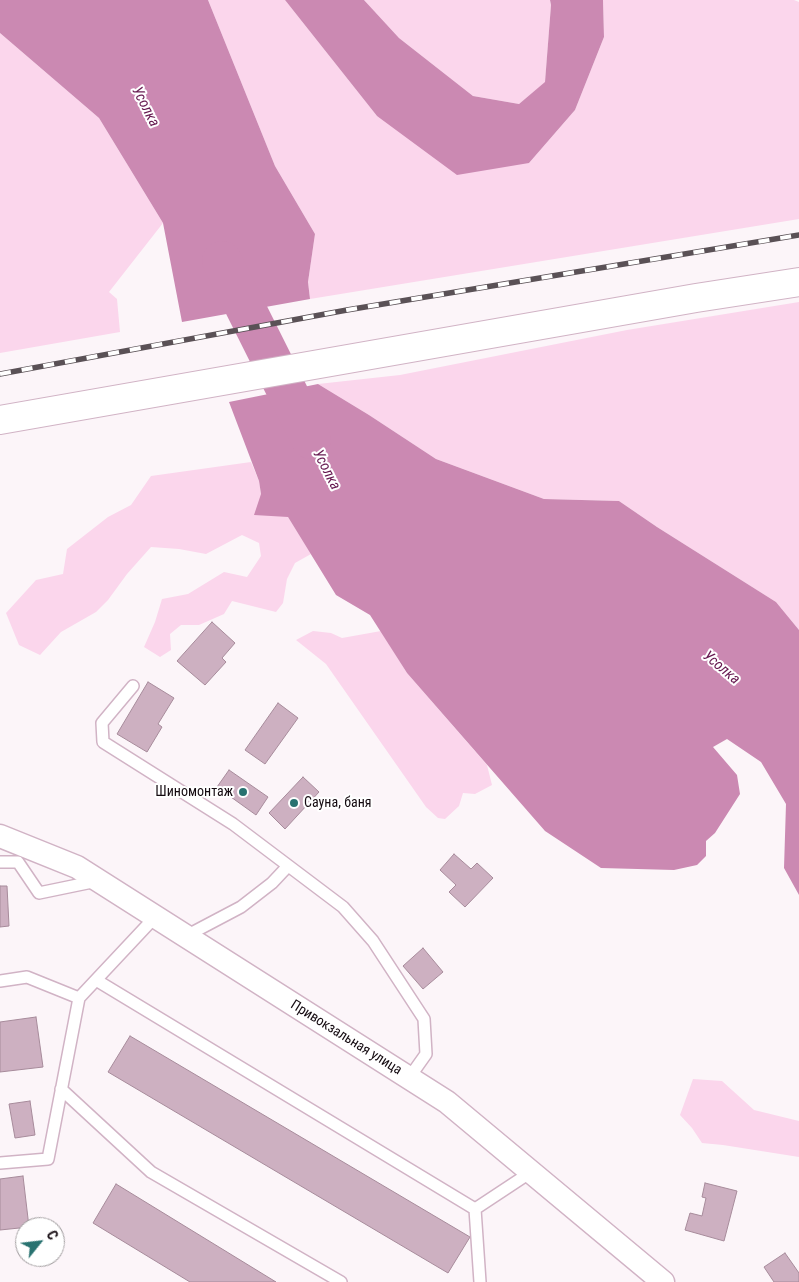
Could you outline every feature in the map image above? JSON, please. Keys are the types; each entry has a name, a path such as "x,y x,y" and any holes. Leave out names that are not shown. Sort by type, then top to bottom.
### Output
{"main road":[{"path":"0,420 696,298 799,282"}],"street":[{"name":"Привокзальная улица","path":"0,836 77,867 447,1102 663,1282"}],"lane":[{"path":"133,686 102,723 103,742 232,824 344,907 373,941 424,1019 426,1054 409,1078"},
{"path":"0,862 18,862 38,892 98,881"},
{"path":"186,936 241,907 272,883 288,866"},
{"path":"0,1163 48,1159 79,998 155,917"},
{"path":"0,981 28,977 79,998"},
{"path":"96,980 475,1209"},
{"path":"61,1089 152,1172 341,1282"},
{"path":"475,1209 531,1172"},
{"path":"475,1209 480,1282"}],"shaded area":[{"path":"208,0 285,0 377,116 529,163 575,110 604,37 603,0 794,0 799,2 799,219 310,299 308,282 315,234 275,166"},
{"path":"364,0 550,0 545,83 519,104 473,96 399,38"},
{"path":"0,33 99,118 163,223 109,292 117,299 120,332 0,353"},
{"path":"799,302 799,630 776,602 619,501 544,499 436,459 318,384 400,375 627,330"},
{"path":"251,462 259,481 261,494 288,517 311,554 295,563 287,579 283,603 276,612 232,601 224,614 199,625 181,625 170,634 171,650 160,657 144,647 155,622 162,599 188,594 224,572 247,577 261,556 259,543 242,535 206,554 179,549 151,547 96,612 61,632 40,655 19,645 6,613 36,580 63,574 67,549 108,517 131,505 151,476"},
{"path":"313,631 331,633 342,638 381,631 407,673 487,765 492,785 475,794 463,793 459,806 445,819 438,818 426,807 326,664 296,640"},
{"path":"693,1079 722,1081 754,1110 799,1121 799,1157 702,1143 680,1115"}],"water":[{"path":"0,0 208,0 275,166 315,234 308,282 310,299 182,322 163,223 99,118 0,33"},
{"path":"285,0 364,0 399,38 473,96 519,104 545,82 550,0 603,0 604,37 575,110 529,163 457,175 377,116"},
{"path":"318,384 436,459 544,499 619,501 776,602 799,630 799,895 784,868 786,804 761,762 727,739 713,747 737,775 740,794 715,833 706,841 706,856 697,865 674,870 601,868 545,831 407,673 370,615 336,595 288,517 254,515 261,494 259,481 229,402"}],"building":[{"path":"212,622 235,643 222,658 226,662 205,685 177,661"},
{"path":"148,682 174,698 158,724 162,727 147,752 117,734"},
{"path":"278,703 298,718 265,764 245,750"},
{"name":"Шиномонтаж","path":"229,770 268,797 256,815 217,787"},
{"name":"Сауна, баня","path":"303,777 319,792 285,829 269,813"},
{"path":"454,854 471,869 477,863 493,878 465,907 449,892 456,885 440,870"},
{"path":"0,886 7,886 9,926 0,927"},
{"path":"423,948 443,972 423,989 403,966"},
{"path":"36,1017 43,1067 0,1072 0,1022"},
{"path":"130,1036 470,1237 448,1273 108,1072"},
{"path":"30,1101 35,1135 15,1138 9,1104"},
{"path":"23,1176 28,1217 15,1217 15,1228 0,1230 0,1179"},
{"path":"705,1183 737,1191 724,1241 685,1230 690,1213 702,1216 706,1198 702,1197"},
{"path":"116,1184 276,1282 190,1282 93,1223"},
{"path":"785,1253 799,1273 799,1282 774,1282 764,1267"}],"waterway":[{"name":"Усолка","path":"222,261 311,439"}],"railway":[{"path":"0,374 347,310 799,235"}],"place":[{"name":"Шиномонтаж","path":"243,792"},
{"name":"Сауна, баня","path":"294,803"}]}
